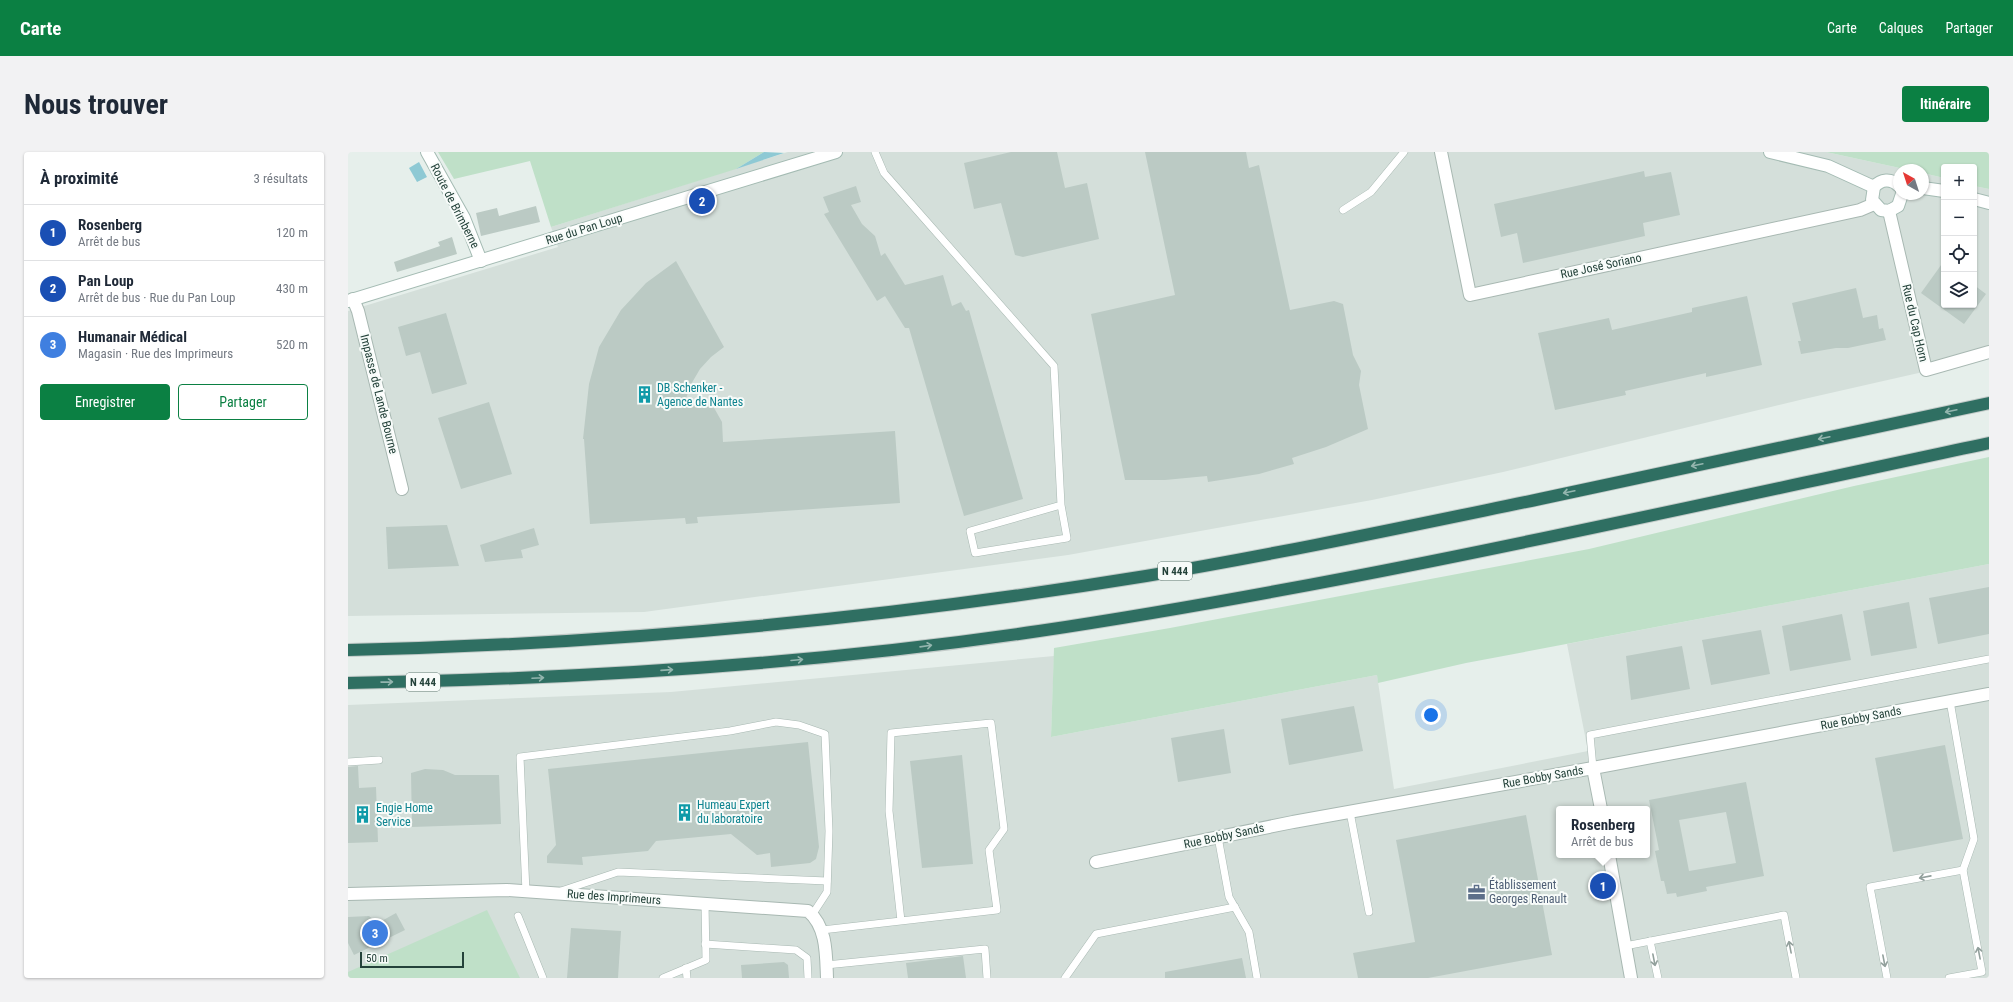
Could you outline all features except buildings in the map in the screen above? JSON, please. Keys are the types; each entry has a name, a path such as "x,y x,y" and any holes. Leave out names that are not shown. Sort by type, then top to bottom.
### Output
{"highway":[{"name":"N 444","path":"348,650 475,646 678,634 826,619 1053,590 1251,557 1384,531 1989,403"},
{"name":"N 444","path":"348,683 506,679 739,665 905,649 1036,631 1175,609 1432,561 1989,443"}],"street":[{"name":"Route de Brimberne","path":"427,152 464,218 481,261"},
{"name":"Rue du Pan Loup","path":"351,300 836,152"},
{"name":"Rue José Soriano","path":"1441,152 1470,295 1860,210 1874,204"},
{"path":"1770,152 1828,166 1874,187"},
{"path":"1893,182 1886,180 1877,183 1874,187 1872,196 1874,204 1881,210 1889,211 1898,206 1900,200"},
{"path":"1929,189 1941,191"},
{"path":"1977,200 1989,203"},
{"name":"Rue du Cap Horn","path":"1889,211 1926,370 1989,352"},
{"name":"Impasse de Lande Bourne","path":"351,300 358,311 402,489"},
{"name":"Rue Bobby Sands","path":"1096,862 1350,812 1989,694"},
{"path":"1593,768 1600,806"},
{"path":"1610,858 1631,978"},
{"name":"Rue des Imprimeurs","path":"348,894 507,890 797,909 808,910 812,915"},
{"path":"812,915 816,918 822,930 827,978"}],"lane":[{"path":"875,152 884,173 1054,366 1061,506 1067,538 975,553 970,531 1061,506"},
{"path":"1343,210 1371,192 1404,152"},
{"path":"1593,768 1590,735 1989,659"},
{"path":"1949,978 1982,972 1963,870 1974,839 1950,701"},
{"path":"526,892 520,757 730,731 776,722 799,725 825,734 829,831 827,892 812,915"},
{"path":"822,930 901,921 997,910 989,850 1004,829 991,723 891,733 888,810 901,921"},
{"path":"348,762 379,760"},
{"path":"1350,812 1369,912"},
{"path":"1218,837 1229,898 1249,932 1257,978"},
{"path":"1887,978 1870,887 1963,870"},
{"path":"554,893 618,872 827,881"},
{"path":"663,978 706,960 705,903"},
{"path":"1065,978 1096,934 1235,907"},
{"path":"1625,946 1784,915 1796,978"},
{"path":"518,916 543,978"},
{"path":"1650,941 1658,978"},
{"path":"705,944 796,950 807,958 808,978"},
{"path":"826,965 985,949 987,978"},
{"path":"686,968 687,978"}],"shaded area":[{"path":"788,152 1826,152 1893,167 1893,200 1929,200 1929,174 1941,177 1941,308 1977,308 1977,187 1989,189 1989,357 1804,399 1503,472 1372,500 1068,555 644,612 348,616 348,311 558,247 551,227"},
{"path":"1989,564 1989,978 348,978 348,705 671,692 1054,656 1051,737 1377,675 1394,789 1588,751 1567,644"}],"green space":[{"path":"438,152 764,152 736,169 551,227 530,161 454,179"},
{"path":"1826,152 1989,152 1989,189 1977,187 1977,164 1941,164 1941,177 1929,174 1929,164 1893,164 1893,167"},
{"path":"1989,457 1989,564 1466,663 1378,683 1377,675 1051,737 1054,648 1170,628 1589,549 1854,486"},
{"path":"487,910 520,978 348,978 348,972"}],"water":[{"path":"764,152 784,153 736,169"},
{"path":"419,162 427,177 417,182 409,168"}],"place":[{"name":"Pan Loup","path":"702,201"},
{"name":"DB Schenker - Agence de Nantes","path":"644,395"},
{"name":"Humeau Expert du laboratoire","path":"684,812"},
{"name":"Engie Home Service","path":"363,815"},
{"name":"Rosenberg","path":"1603,886"},
{"name":"Établissement Georges Renault","path":"1476,892"},
{"name":"Humanair Médical","path":"375,933"}]}
